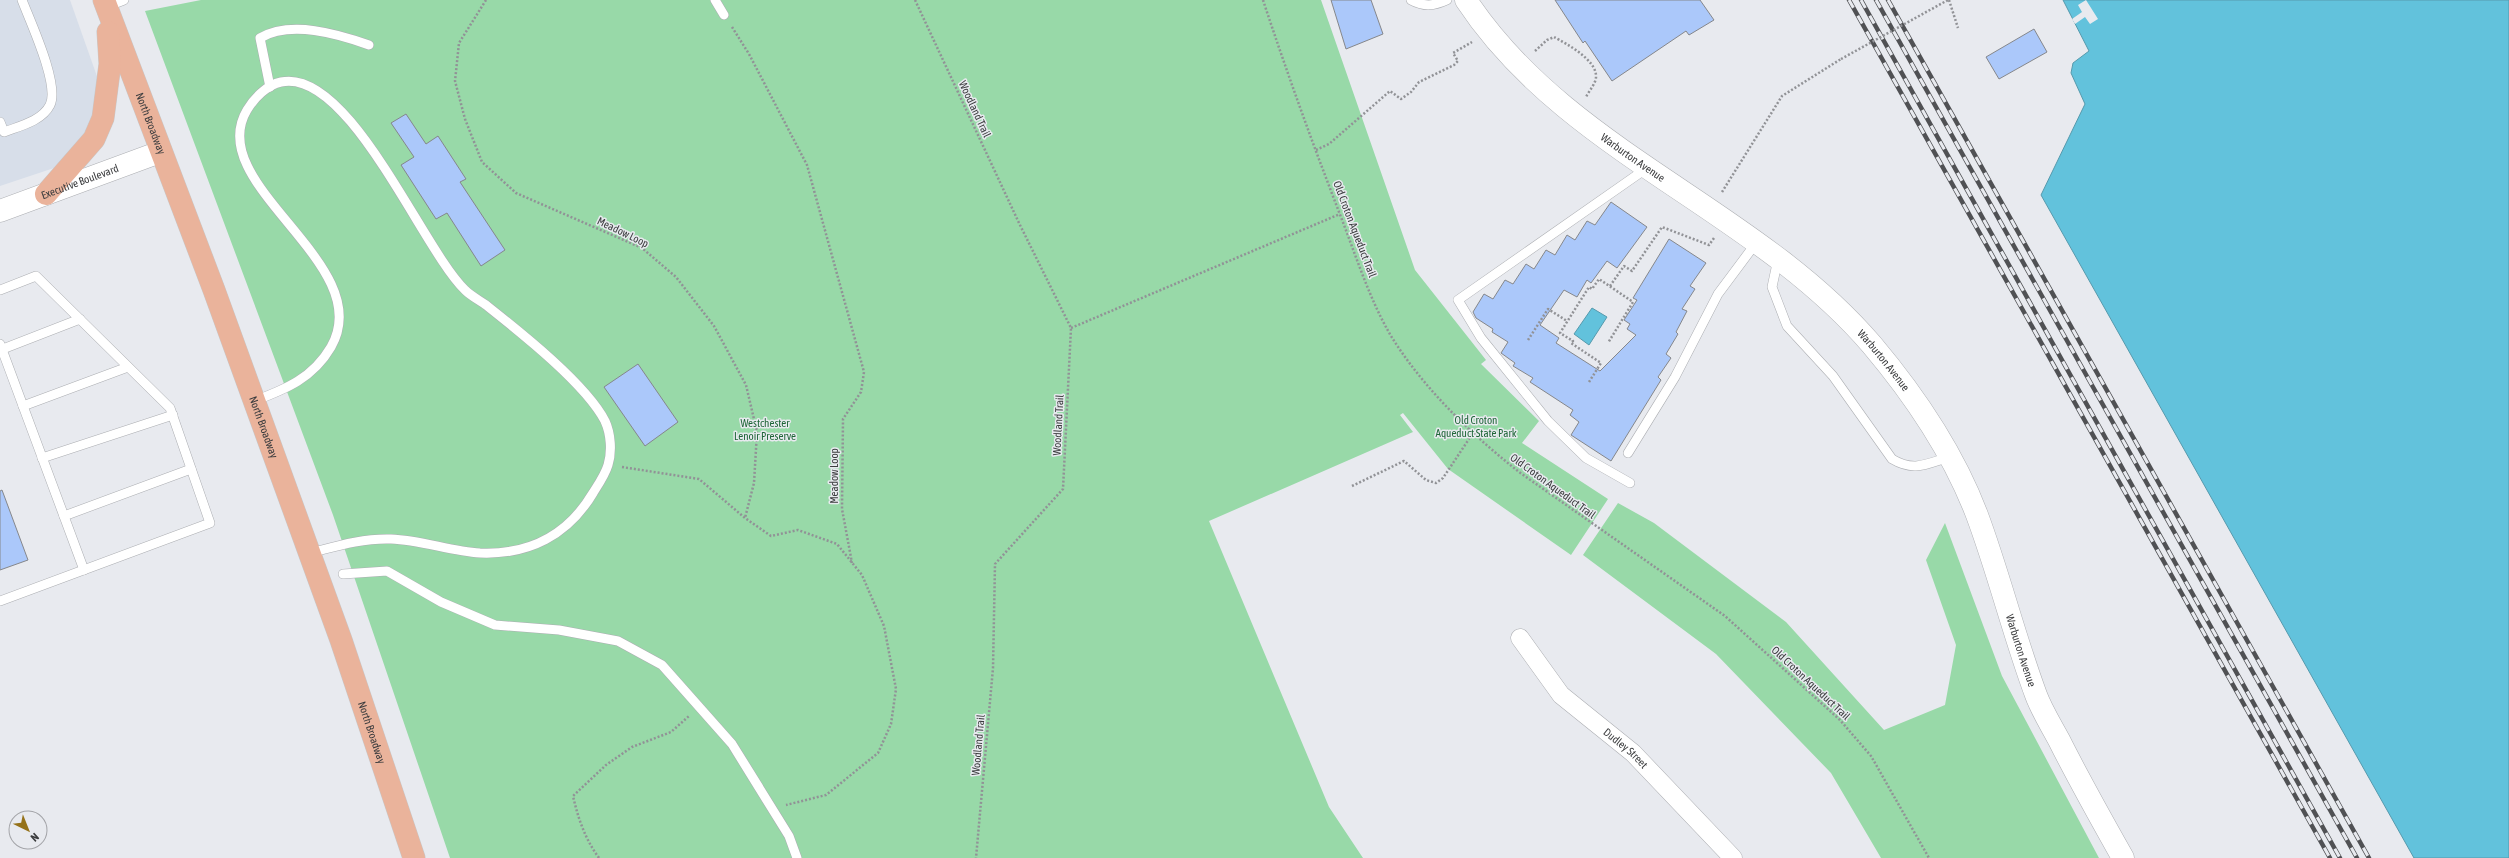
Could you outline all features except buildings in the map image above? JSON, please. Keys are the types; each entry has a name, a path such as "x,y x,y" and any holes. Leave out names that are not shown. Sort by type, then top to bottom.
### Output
{"main road":[{"name":"North Broadway","path":"111,2 160,152 310,553 414,858"},
{"path":"46,194 94,139 103,118 110,64 111,2"}],"street":[{"name":"Warburton Avenue","path":"1466,0 1514,63 1559,103 1648,168 1778,257 1819,292 1870,343 1920,404 1949,457 1976,513 2038,698 2076,774 2123,858"},
{"name":"Executive Boulevard","path":"2,208 46,194 160,152"},
{"name":"Dudley Street","path":"1520,638 1561,695 1633,752 1733,858"}],"lane":[{"path":"0,122 4,132 35,120 51,104 52,80 22,0"},
{"path":"715,0 724,15"},
{"path":"1411,0 1420,5 1435,5 1447,0"},
{"path":"270,87 260,38 265,35 287,30 322,32 369,45"},
{"path":"254,401 284,390 308,374 325,356 333,344 340,322 339,308 328,279 318,262 257,184 242,153 240,138 245,114 254,100 270,87 284,81 308,83 319,91 353,125 403,196 444,263 466,292 484,303 546,355 596,406 607,425 611,444 608,465 576,518 545,542 526,548 480,553 417,542 377,539 355,541 310,553"},
{"path":"1630,483 1586,458 1548,422 1481,338 1458,300 1648,168"},
{"path":"1628,453 1675,377 1718,294 1757,242"},
{"path":"1778,257 1772,287 1787,326 1833,376 1892,459 1904,466 1913,467 1949,457"},
{"path":"0,290 36,276 170,408 210,523 0,601"},
{"path":"80,319 1,348 84,570"},
{"path":"23,406 128,367"},
{"path":"42,458 173,415"},
{"path":"64,516 191,469"},
{"path":"343,574 387,571 441,602 495,625 559,630 618,641 662,665 732,744 789,836 797,858"}],"path":[{"name":"Meadow Loop","path":"486,0 460,43 456,81 465,119 482,162 516,193 642,248 676,277 714,326 746,385 757,432 754,483 745,518"},
{"name":"Woodland Trail","path":"915,0 1019,223 1071,328 1063,489 994,564 993,668 976,858"},
{"name":"Old Croton Aqueduct Trail","path":"1263,0 1316,150 1372,294 1391,335 1432,389 1473,432 1519,472 1725,616 1840,720 1871,756 1929,858"},
{"path":"1711,210 1782,96 1841,59 1948,0 1958,28"},
{"name":"Meadow Loop","path":"724,15 749,54 807,165 864,372 861,392 843,419 842,509 852,563"},
{"path":"1316,150 1330,144 1390,91 1401,99 1411,92 1418,82 1458,62 1453,53 1490,32"},
{"path":"1533,52 1547,40 1554,37 1573,47 1595,68 1596,78 1585,98"},
{"path":"1071,328 1340,214"},
{"path":"1610,286 1624,266 1632,271 1662,227 1709,245 1716,234"},
{"path":"1589,382 1601,363 1571,343 1573,341 1560,333 1589,287 1592,289 1598,279 1633,302 1608,343"},
{"path":"1528,340 1548,309 1567,321"},
{"path":"1352,486 1404,461 1426,480 1436,483 1443,478 1473,432"},
{"path":"608,465 699,479 745,518 771,536 798,530 837,544 862,575 884,626 896,689 891,724 878,753 826,795 771,809"},
{"path":"600,858 591,846 578,818 573,796 606,765 632,746 671,732 699,706"}],"shaded area":[{"path":"0,0 70,0 99,82 99,115 70,159 54,168 0,186"}],"green space":[{"name":"Westchester Lenoir Preserve","path":"201,0 1321,0 1415,270 1486,360 1481,364 1539,421 1522,443 1608,499 1571,555 1448,469 1403,413 1400,415 1413,432 1209,521 1329,807 1363,858 450,858 333,515 145,11"},
{"path":"1618,503 1654,523 1786,622 1884,730 1945,705 1956,645 1926,560 1945,523 2002,676 2099,858 1881,858 1831,773 1716,654 1583,555"}],"water":[{"path":"2063,0 2509,0 2509,858 2414,858 2041,195 2085,104 2071,73 2073,63 2089,51"},
{"path":"1592,308 1607,317 1589,345 1574,334"}],"pier":[{"path":"2086,0 2098,19 2090,24 2085,17 2075,24 2072,19 2082,12 2078,5"}],"railway":[{"path":"1849,0 2330,858"},
{"path":"1861,0 2340,858"},
{"path":"1876,0 2357,858"},
{"path":"1888,0 2369,858"}],"park label":[{"name":"Old Croton Aqueduct State Park","path":"1476,426"}]}
